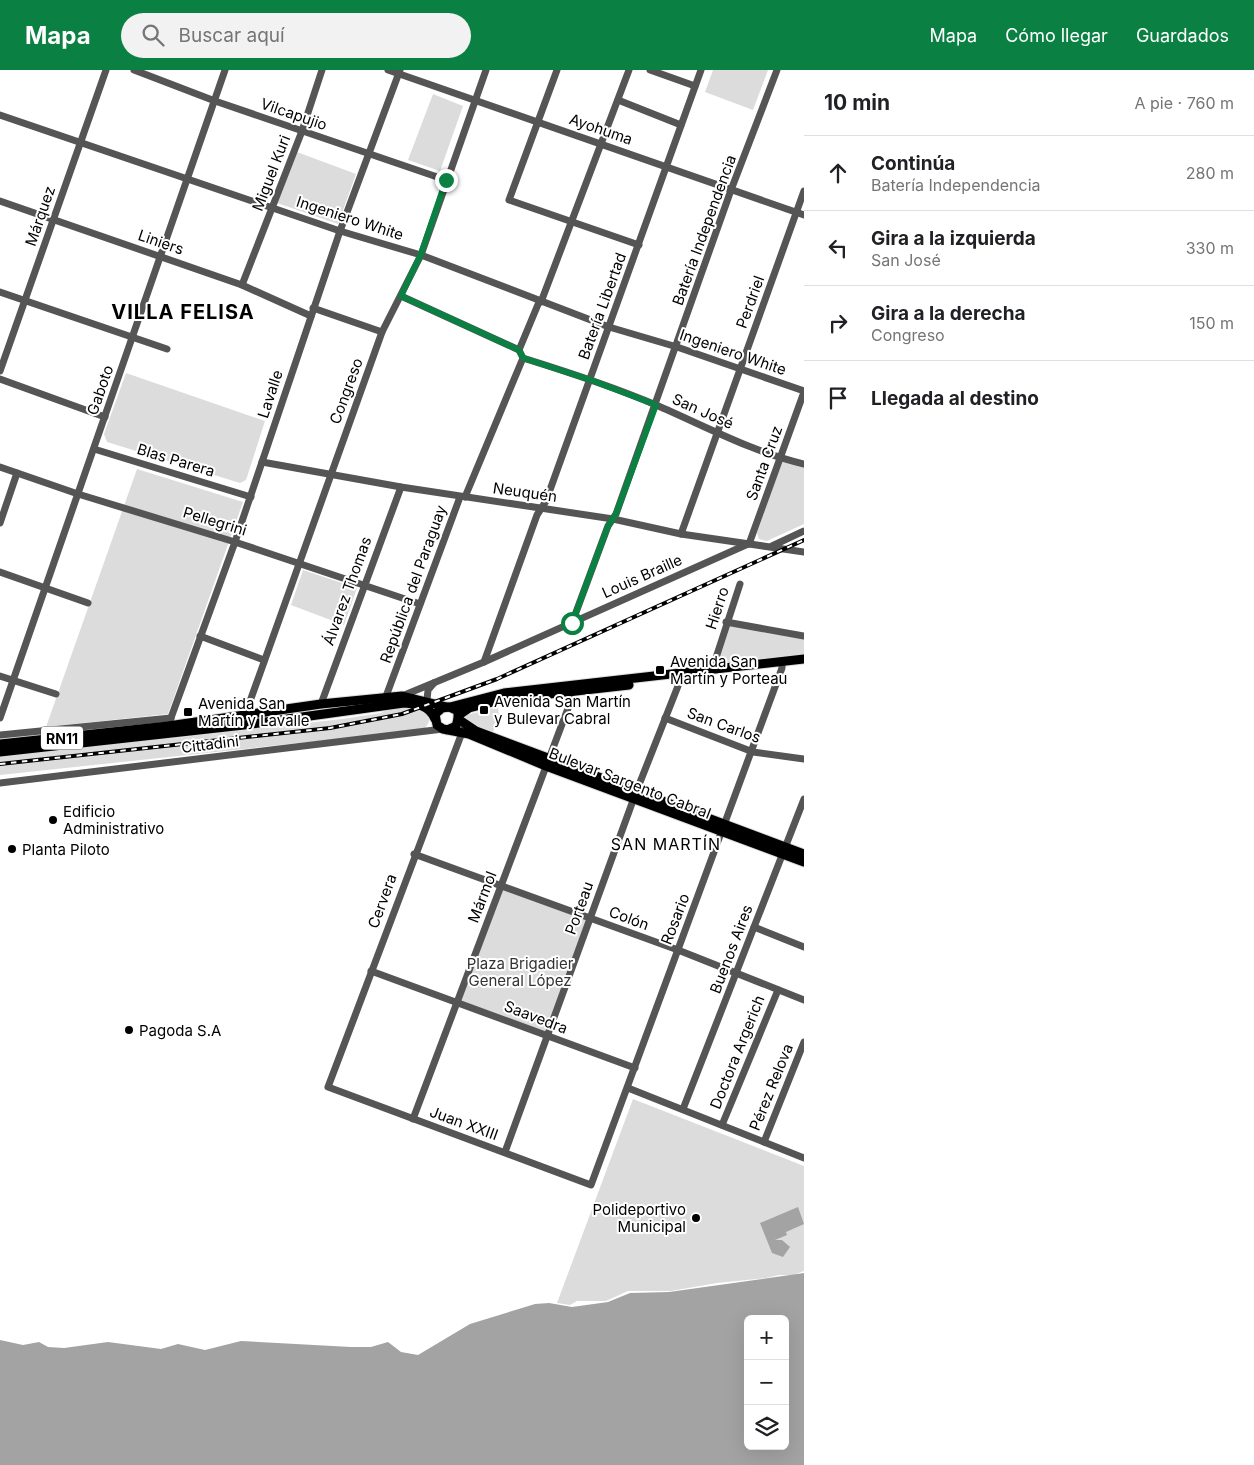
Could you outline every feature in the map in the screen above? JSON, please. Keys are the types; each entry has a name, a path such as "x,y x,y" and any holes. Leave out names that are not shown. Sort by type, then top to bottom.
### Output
{"main road":[{"path":"435,720 438,711 448,707 504,693 572,688 782,665 804,659"},
{"path":"679,676 712,670 782,665 804,666"},
{"path":"461,723 469,708 505,699 572,688"},
{"name":"RN11","path":"0,744 169,722 244,721 320,704 401,696 427,700 448,707"},
{"name":"RN11","path":"0,752 404,703 424,706 432,712 437,725 445,729"},
{"path":"448,707 455,708 461,723"},
{"name":"Bulevar Sargento Cabral","path":"445,729 461,723 547,762 784,851 804,862"},
{"name":"Bulevar Sargento Cabral","path":"784,851 804,854"}],"street":[{"name":"Márquez","path":"0,371 106,70"},
{"name":"Vilcapujio","path":"134,70 215,101 446,180"},
{"name":"Gaboto","path":"0,718 226,70"},
{"name":"Miguel Kuri","path":"242,285 302,131 322,70"},
{"name":"Ayohuma","path":"388,70 399,72 536,122 804,215"},
{"name":"Congreso","path":"244,721 264,660 382,332 421,254 486,70"},
{"path":"557,70 536,122 509,200 639,245"},
{"path":"519,350 572,222 629,70"},
{"path":"650,70 695,86"},
{"name":"Batería Libertad","path":"484,662 537,515 542,508 591,380 701,70"},
{"name":"Batería Independencia","path":"572,623 656,405 731,190 777,70"},
{"name":"Lavalle","path":"169,722 251,497 340,231 399,72"},
{"path":"618,100 681,125"},
{"name":"Ingeniero White","path":"0,115 340,231 421,254 540,302 610,327 677,347 804,392"},
{"name":"Perdriel","path":"681,534 804,191"},
{"name":"Liniers","path":"0,201 53,221 242,285 311,316"},
{"path":"0,292 167,350"},
{"path":"401,296 519,350 523,358"},
{"path":"313,308 382,332"},
{"name":"San José","path":"523,358 591,380 656,405 716,433 782,458 804,464"},
{"name":"República del Paraguay","path":"385,699 462,497 523,358"},
{"path":"0,380 105,417"},
{"name":"Santa Cruz","path":"749,544 782,458 804,392"},
{"name":"Blas Parera","path":"94,449 251,497"},
{"name":"Neuquén","path":"262,462 401,487 612,520 681,534 804,552"},
{"name":"Pellegrini","path":"0,467 78,494 235,542 420,604"},
{"path":"0,523 16,473"},
{"name":"Álvarez Thomas","path":"320,704 401,487"},
{"path":"771,546 804,531"},
{"name":"Louis Braille","path":"401,696 484,662 749,544"},
{"path":"0,572 88,603"},
{"name":"Hierro","path":"712,670 726,622 740,584"},
{"path":"726,622 804,636"},
{"path":"200,636 264,660"},
{"name":"Rosario","path":"591,1184 724,829 782,665"},
{"path":"0,676 56,694"},
{"name":"Porteau","path":"505,1152 679,676"},
{"name":"República del Paraguay","path":"391,681 393,688 401,696"},
{"path":"427,700 428,690 436,681"},
{"name":"Mármol","path":"413,1119 547,762 572,688"},
{"name":"San Carlos","path":"665,718 752,752 804,759"},
{"path":"423,733 435,720"},
{"path":"0,735 169,722"},
{"name":"Cervera","path":"328,1087 461,723"},
{"name":"Cittadini","path":"0,783 445,729"},
{"name":"Buenos Aires","path":"683,1109 804,799"},
{"name":"Colón","path":"414,854 678,950 804,1000"},
{"path":"754,927 804,947"},
{"name":"Saavedra","path":"371,971 635,1068"},
{"name":"Doctora Argerich","path":"722,1125 778,990"},
{"name":"Pérez Relova","path":"764,1142 804,1042"},
{"name":"Juan XXIII","path":"328,1087 591,1184"},
{"path":"628,1088 804,1158"}],"green space":[{"path":"713,70 768,70 753,110 705,92"},
{"path":"433,94 463,106 440,171 408,160"},
{"path":"297,152 356,174 338,224 277,203"},
{"path":"126,373 265,421 246,480 240,483 107,442 104,434"},
{"path":"782,461 804,466 804,524 767,541 759,539 757,533"},
{"path":"137,469 243,502 168,714 46,727"},
{"path":"303,570 357,588 344,625 291,605"},
{"path":"726,622 804,636 804,659 712,670"},
{"path":"413,707 428,714 429,722 425,728 0,775 0,756 69,746 176,738 342,719"},
{"path":"498,707 499,714 492,735 464,721 467,715"},
{"name":"Plaza Brigadier General López","path":"501,886 590,919 548,1037 457,1002"},
{"name":"Polideportivo Municipal","path":"633,1099 804,1166 804,1271 793,1275 717,1283 671,1291 628,1291 606,1301 577,1301 570,1305 557,1303"}],"shaded area":[{"path":"798,1207 804,1224 786,1232 787,1235 775,1240 782,1240 790,1247 783,1257 772,1253 760,1223"},
{"path":"804,1273 804,1465 0,1465 0,1340 23,1345 39,1342 48,1347 64,1348 108,1342 161,1349 178,1344 205,1350 241,1341 351,1347 371,1347 388,1342 401,1352 418,1355 470,1324 535,1304 549,1303 572,1307 608,1302 630,1293 669,1292"}],"railway":[{"path":"0,764 330,728 402,714 497,679 804,540"}],"place":[{"name":"Avenida San Martín y Porteau","path":"660,670"},
{"name":"Avenida San Martín y Bulevar Cabral","path":"484,710"},
{"name":"Avenida San Martín y Lavalle","path":"188,712"},
{"name":"Edificio Administrativo","path":"53,820"},
{"name":"Planta Piloto","path":"12,849"},
{"name":"Pagoda S.A","path":"129,1030"},
{"name":"Polideportivo Municipal","path":"696,1218"}],"district":[{"name":"VILLA FELISA","path":"183,312"},
{"name":"SAN MARTÍN","path":"666,844"}],"route":[{"path":"446,180 421,254 401,296 519,350 523,358 591,380 656,405 616,514 608,526 572,623"}]}
